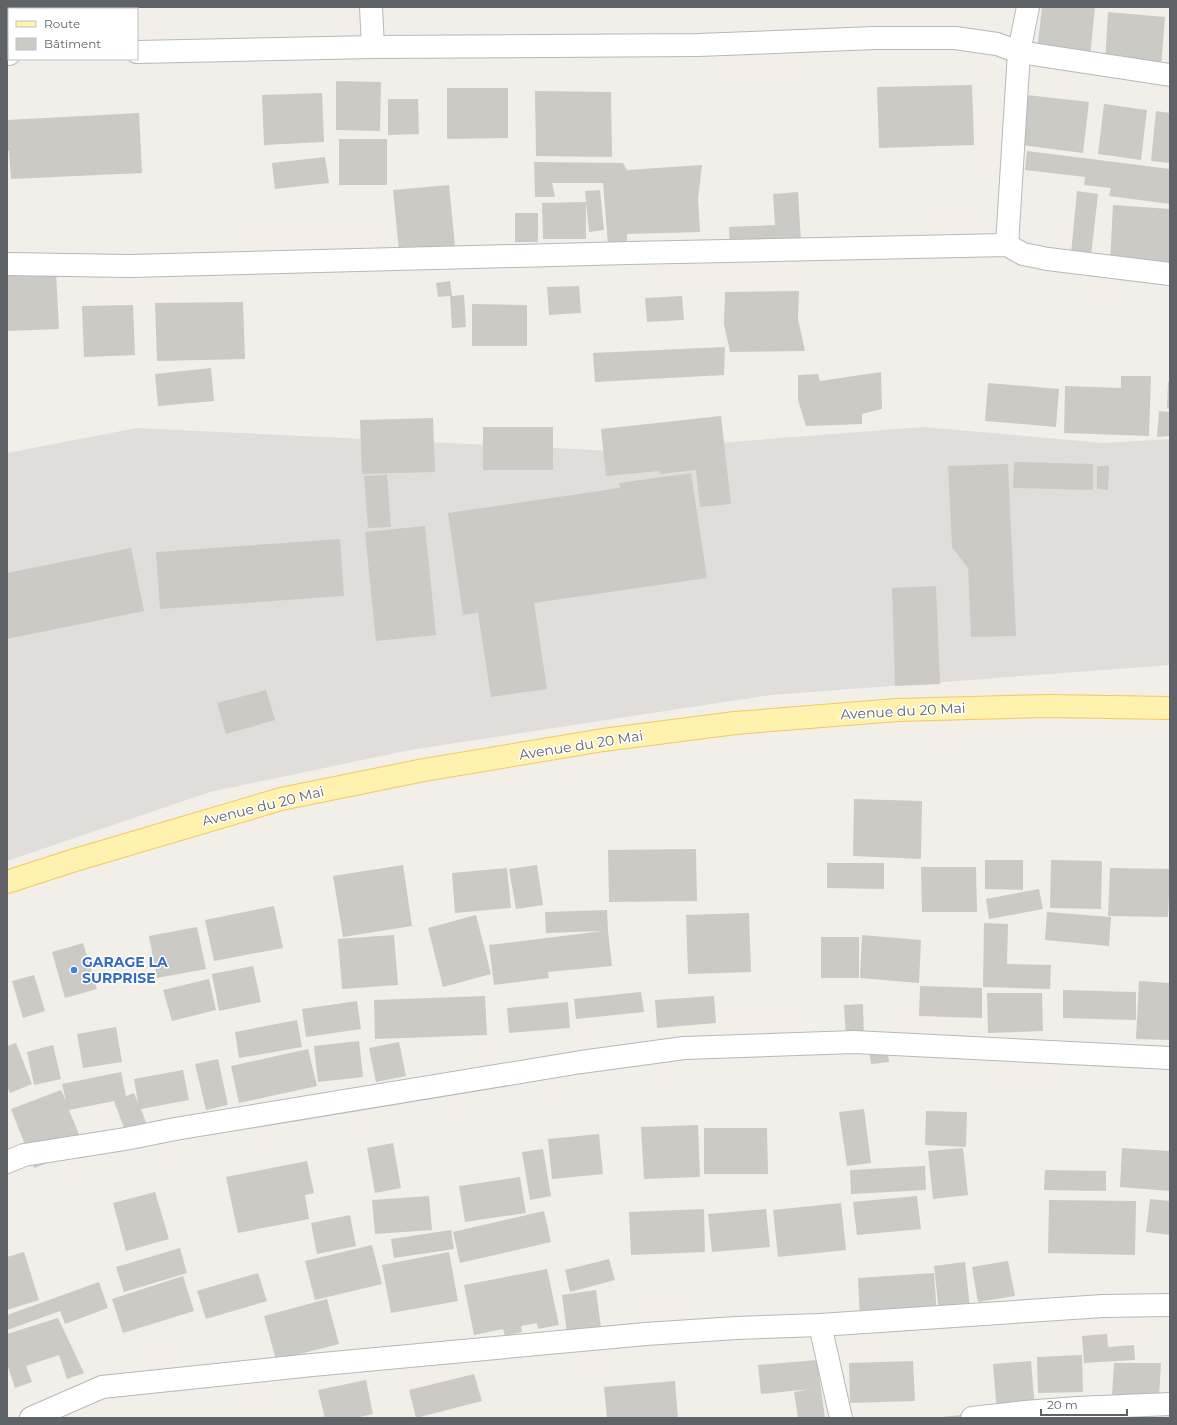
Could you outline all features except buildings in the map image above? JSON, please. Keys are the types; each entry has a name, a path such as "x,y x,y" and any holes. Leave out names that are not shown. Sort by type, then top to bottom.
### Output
{"main road":[{"name":"Avenue du 20 Mai","path":"7,882 82,857 282,799 424,770 602,740 735,723 897,710 1048,706 1170,708"}],"street":[{"path":"371,7 373,47"},
{"path":"1006,245 1019,52 1028,7"},
{"path":"138,52 373,47 698,45 875,38 956,38 997,44 1019,52 1170,75"},
{"path":"7,264 130,266 1006,245 1023,254 1048,259 1170,274"},
{"path":"7,1162 24,1155 183,1128 581,1062 684,1048 854,1042 1170,1058"},
{"path":"31,1418 102,1387 312,1365 639,1334 820,1325 1103,1306 1170,1305"},
{"path":"820,1325 841,1418"},
{"path":"972,1418 1077,1408 1170,1404"}],"shaded area":[{"path":"924,427 1105,443 1170,439 1170,665 771,695 410,750 210,792 7,861 7,453 137,428 615,451"}],"place":[{"name":"GARAGE LA SURPRISE","path":"74,970"}]}
